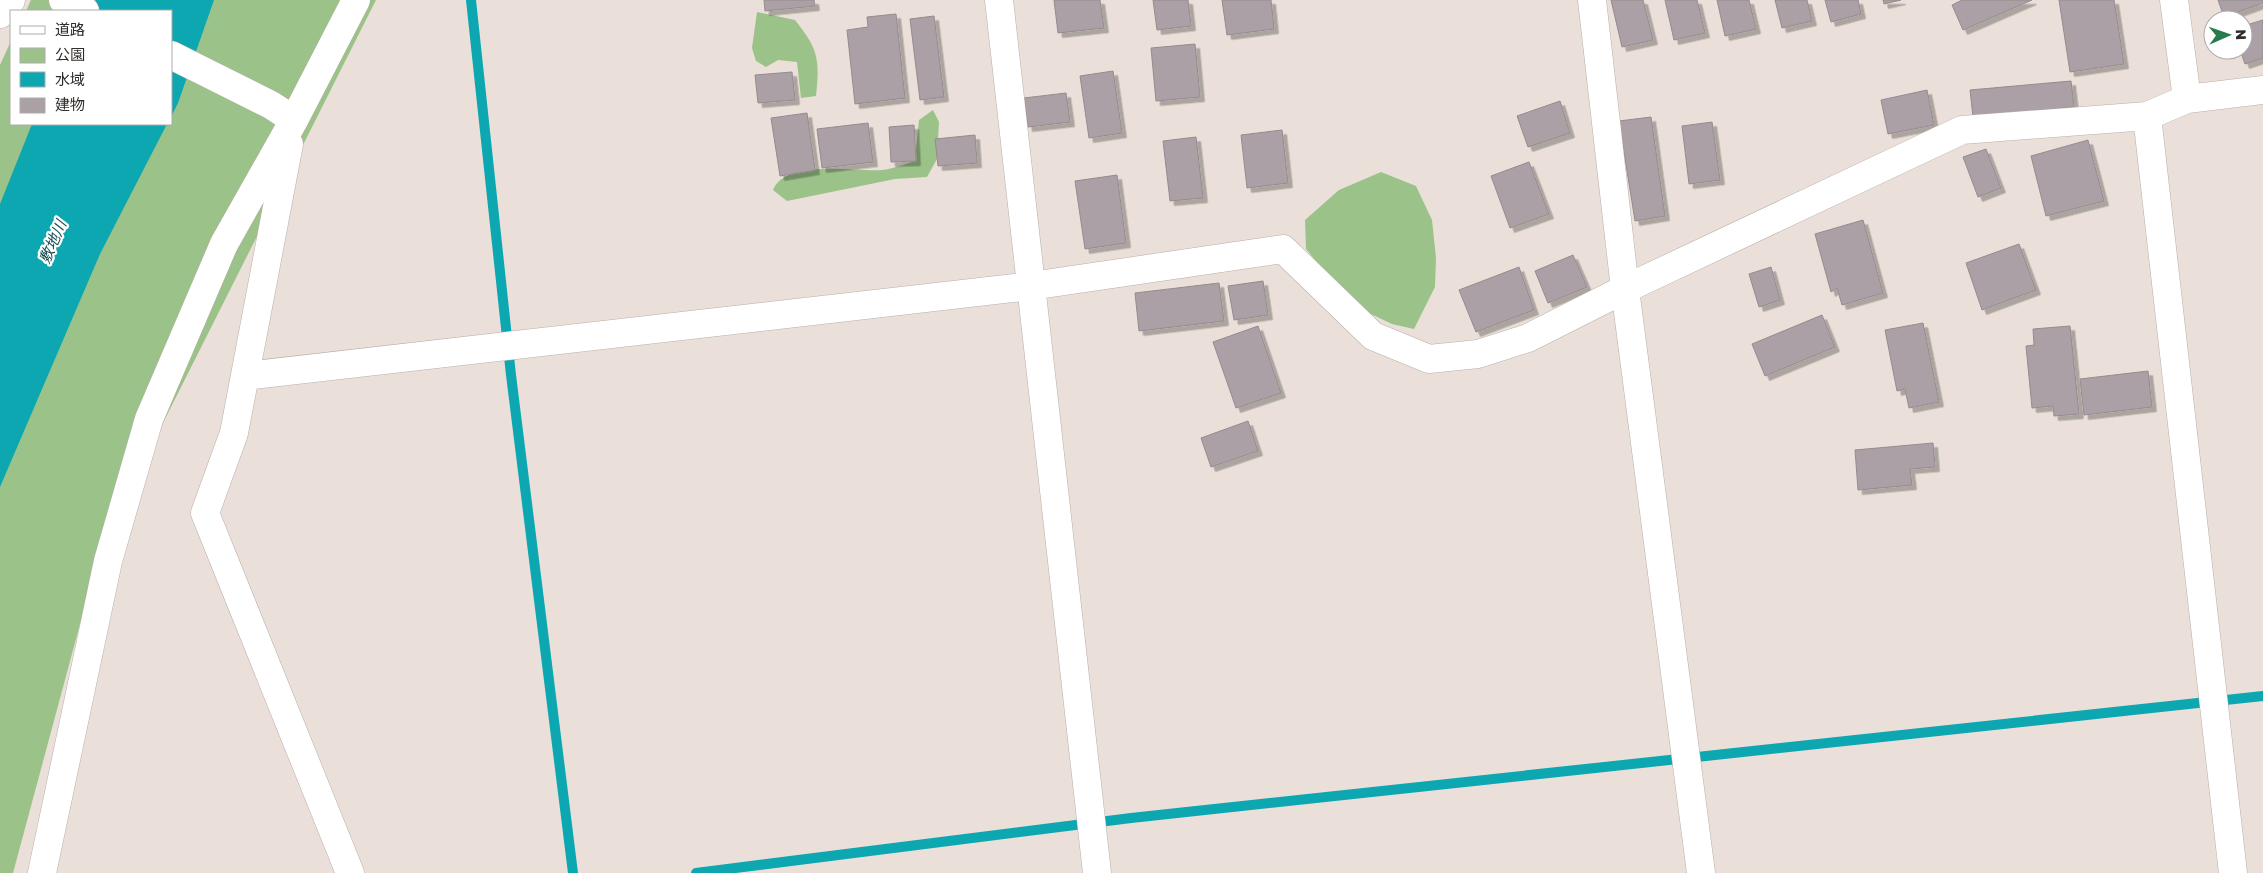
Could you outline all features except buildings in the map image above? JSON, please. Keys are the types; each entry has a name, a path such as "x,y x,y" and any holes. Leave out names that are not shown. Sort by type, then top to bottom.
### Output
{"street":[{"path":"63,0 83,10"},
{"path":"42,873 108,561 150,419 224,244 294,120 356,0"},
{"path":"999,0 1097,873"},
{"path":"1592,0 1625,288 1701,873"},
{"path":"2174,0 2188,99"},
{"path":"172,56 271,105 294,120"},
{"path":"245,376 1031,286 1283,249 1373,336 1429,358 1478,354 1528,338 1625,288 1962,130 2148,116 2188,99 2263,90"},
{"path":"2148,116 2234,873"},
{"path":"294,120 234,433 205,512 350,873"}],"green space":[{"path":"31,0 376,0 101,546 13,873 0,873 0,65 10,43 10,125 172,125 172,10 26,10"},
{"path":"757,12 795,20 803,30 816,55 818,72 816,96 801,98 797,62 778,60 766,67 756,61 752,48"},
{"path":"933,110 939,122 937,159 927,177 895,179 787,201 773,190 780,180 806,170 882,170 915,161 919,120"},
{"path":"1381,172 1416,186 1432,220 1436,258 1435,287 1414,329 1392,324 1352,305 1306,249 1305,220 1339,190"}],"water":[{"path":"96,0 214,0 178,103 172,115 172,10 91,10"},
{"name":"敷地川","path":"32,125 166,125 100,254 0,487 0,204"}],"waterway":[{"path":"471,0 511,375 573,873"},
{"path":"696,873 1131,818 2263,696"}]}
